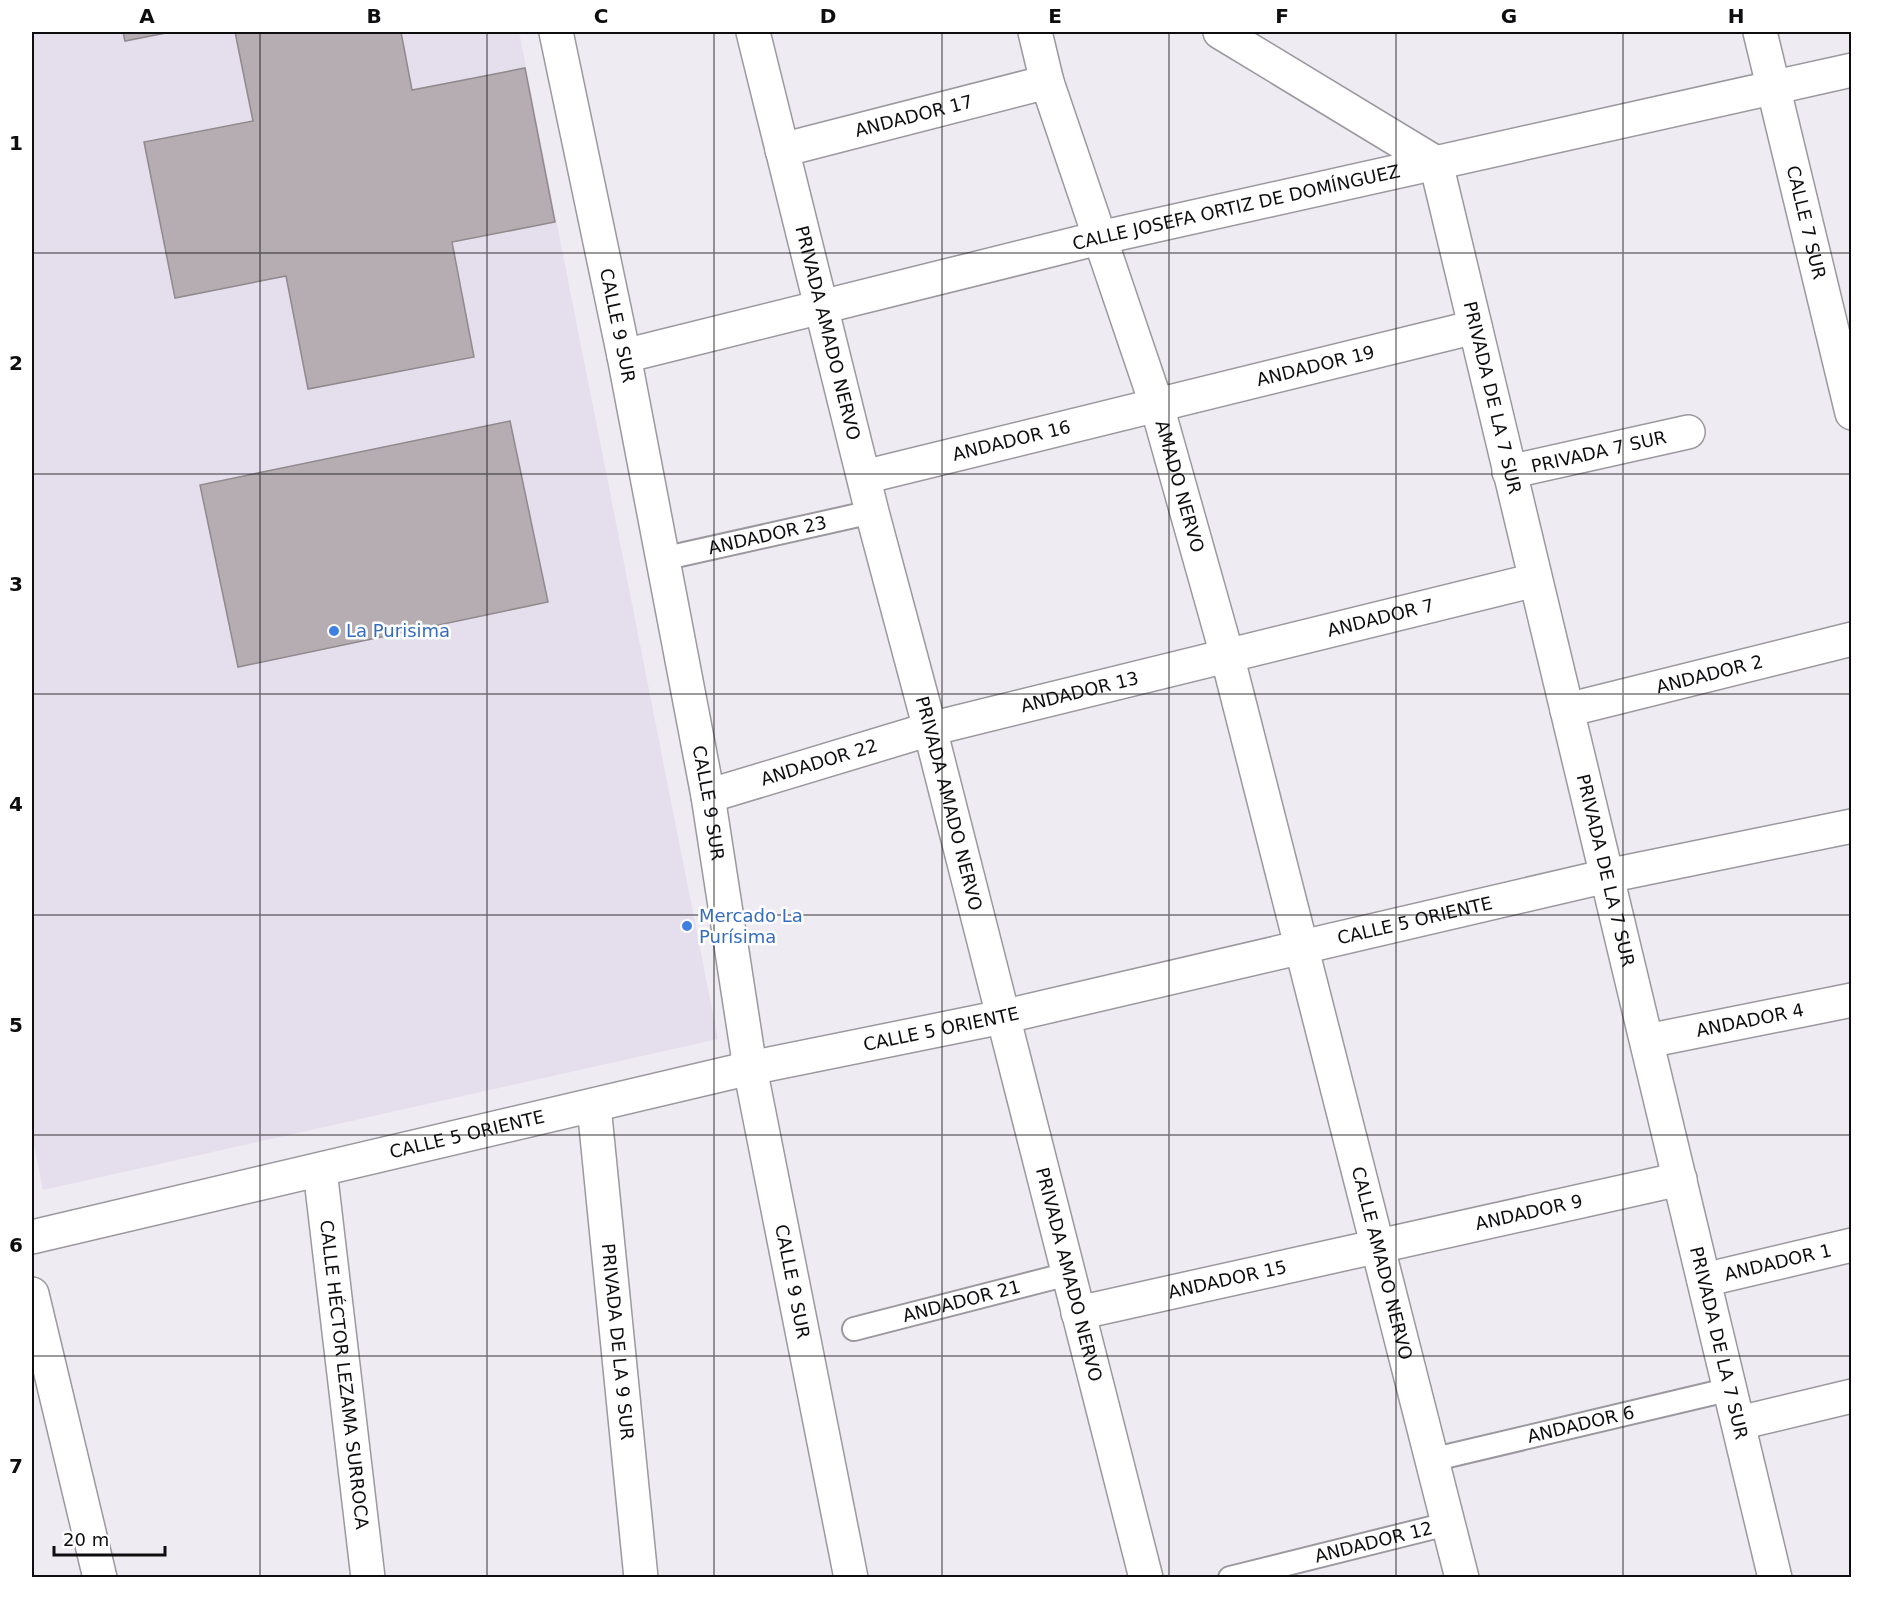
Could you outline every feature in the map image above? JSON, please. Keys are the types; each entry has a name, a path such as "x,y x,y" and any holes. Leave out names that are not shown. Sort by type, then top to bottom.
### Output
{"street":[{"name":"CALLE 9 SUR","path":"556,32 624,356 708,796 750,1068 851,1578"},
{"name":"PRIVADA AMADO NERVO","path":"753,32 872,512 930,729 1146,1578"},
{"name":"AMADO NERVO","path":"1035,32 1047,81 1157,406 1227,655 1302,948"},
{"path":"1220,32 1436,163"},
{"name":"CALLE 7 SUR","path":"1760,32 1851,413"},
{"name":"CALLE JOSEFA ORTIZ DE DOMÍNGUEZ","path":"624,356 1099,238 1851,70"},
{"name":"ANDADOR 17","path":"782,150 1047,81"},
{"name":"PRIVADA DE LA 7 SUR","path":"1436,163 1775,1578"},
{"name":"ANDADOR 19","path":"1157,406 1475,327"},
{"name":"ANDADOR 16","path":"864,477 1157,406"},
{"name":"PRIVADA 7 SUR","path":"1509,472 1688,432"},
{"name":"ANDADOR 7","path":"1227,655 1535,580"},
{"name":"ANDADOR 2","path":"1567,710 1851,639"},
{"name":"ANDADOR 13","path":"930,729 1227,655"},
{"name":"ANDADOR 22","path":"708,796 930,729"},
{"name":"CALLE 5 ORIENTE","path":"32,1237 750,1068 1002,1017 1607,876 1851,826"},
{"name":"CALLE AMADO NERVO","path":"1302,948 1462,1578"},
{"name":"ANDADOR 4","path":"1647,1041 1851,1000"},
{"name":"PRIVADA DE LA 9 SUR","path":"594,1106 641,1578"},
{"name":"CALLE HÉCTOR LEZAMA SURROCA","path":"320,1170 368,1578"},
{"name":"ANDADOR 9","path":"1377,1246 1680,1179"},
{"name":"ANDADOR 1","path":"1704,1280 1851,1245"},
{"name":"ANDADOR 15","path":"1078,1313 1377,1246"},
{"path":"32,1294 100,1578"},
{"path":"1739,1423 1851,1396"}],"lane":[{"name":"ANDADOR 23","path":"662,559 872,512"},
{"name":"ANDADOR 21","path":"854,1329 1068,1274"},
{"name":"ANDADOR 6","path":"1431,1460 1731,1389"},
{"name":"ANDADOR 12","path":"1230,1578 1447,1524"}],"shaded area":[{"name":"La Purisima","path":"32,32 519,32 718,1039 43,1190 32,1135"}],"building":[{"path":"123,32 171,32 125,41"},
{"path":"235,32 401,32 412,90 525,68 555,222 452,242 474,357 308,389 286,276 175,298 144,142 253,121"},
{"path":"510,421 548,602 238,667 200,485"}],"place":[{"name":"La Purisima","path":"334,631"},
{"name":"Mercado La Purísima","path":"687,926"}]}
